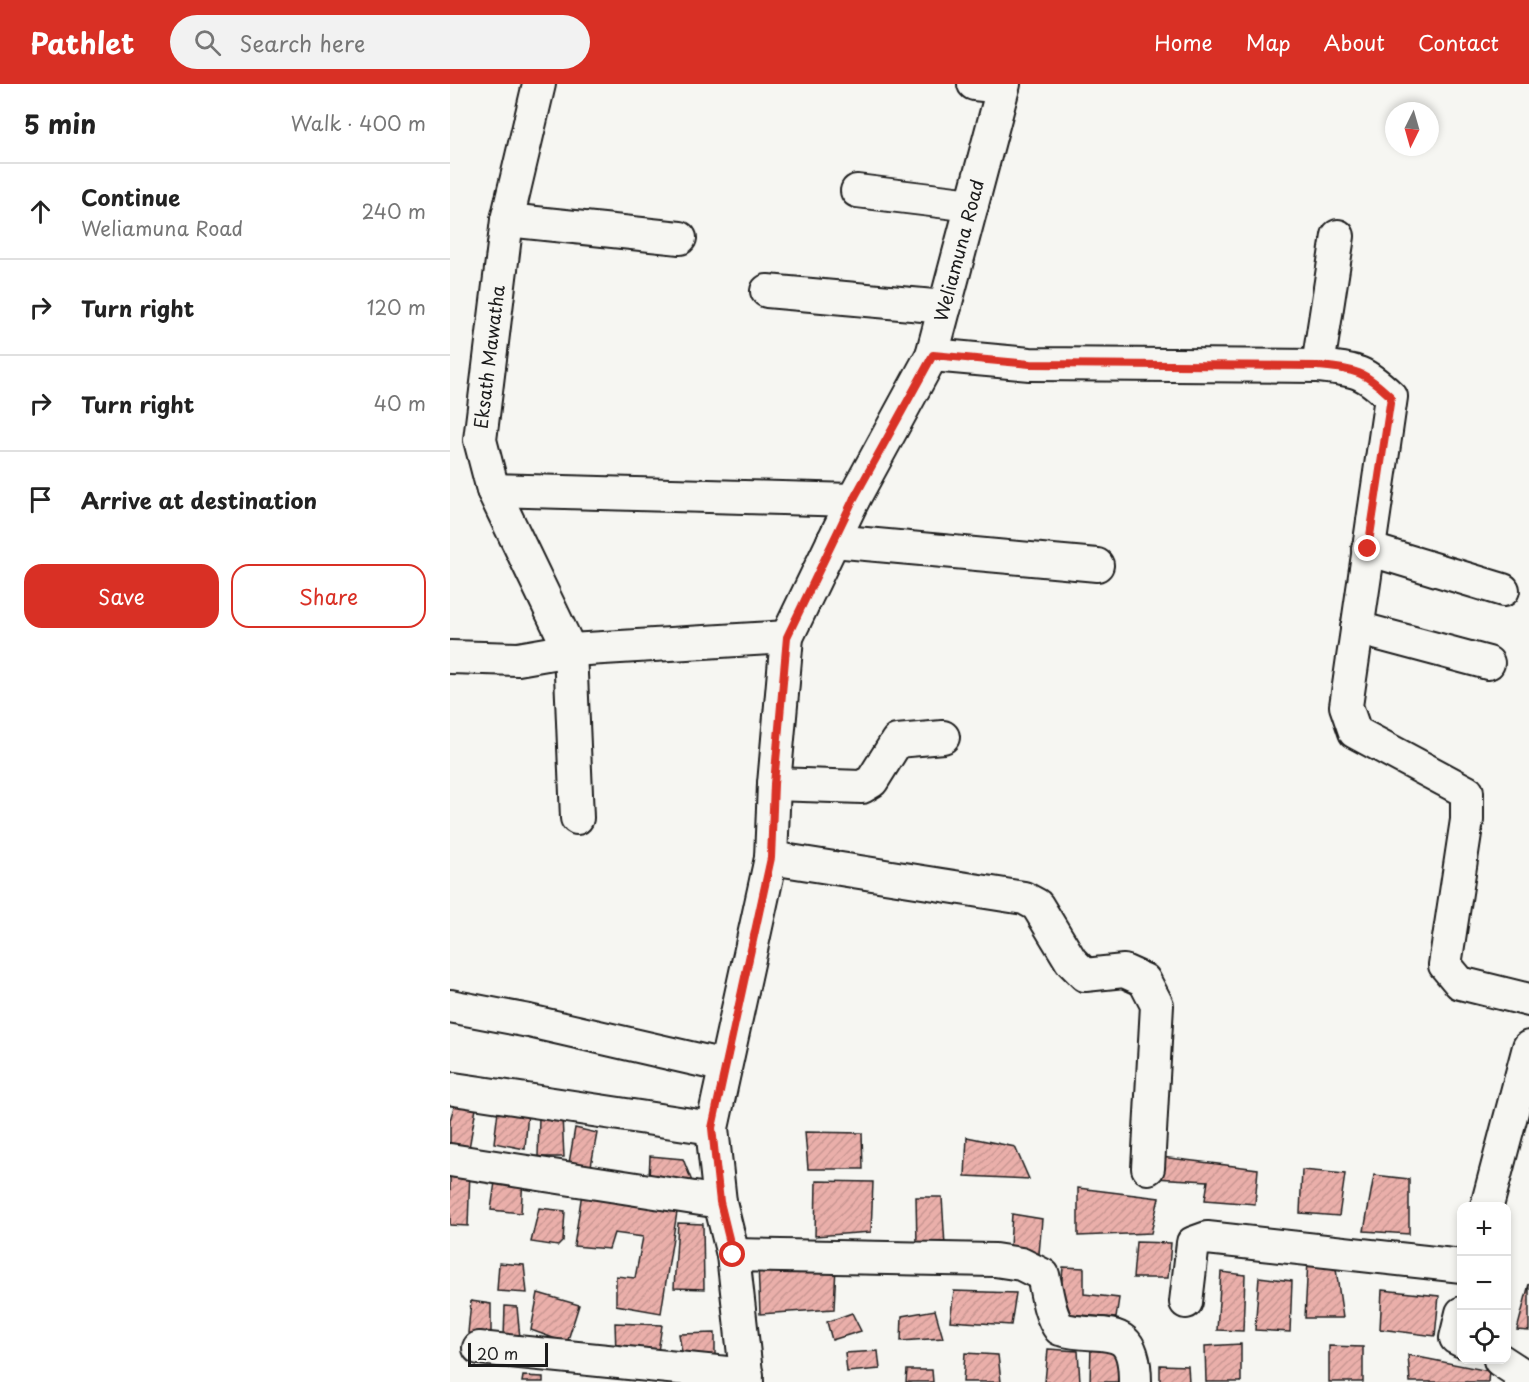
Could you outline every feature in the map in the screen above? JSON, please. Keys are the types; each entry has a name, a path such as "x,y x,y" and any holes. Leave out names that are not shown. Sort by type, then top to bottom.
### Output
{"street":[{"name":"Eksath Mawatha","path":"538,84 507,220 480,440 493,490 570,650"},
{"name":"Weliamuna Road","path":"747,1379 733,1255 720,1202 712,1128 771,858 774,784 787,637 853,500 933,355 972,205 994,85"},
{"path":"857,192 972,205"},
{"path":"507,220 680,238"},
{"path":"1318,366 1338,236"},
{"path":"767,291 945,306"},
{"path":"933,355 1030,364 1318,366 1352,369 1372,380 1391,397 1346,706 1355,732 1467,792 1467,820 1445,965 1460,983 1529,1000"},
{"path":"493,490 853,500"},
{"path":"833,541 1097,565"},
{"path":"1368,549 1503,590"},
{"path":"1358,628 1488,663"},
{"path":"450,657 518,659 570,650 787,637"},
{"path":"570,650 578,818"},
{"path":"774,784 862,787 872,782 897,741 943,737"},
{"path":"771,858 1024,898 1037,904 1071,961 1085,975 1124,971 1144,980 1157,1005 1148,1168"},
{"path":"450,1006 529,1021 725,1066"},
{"path":"1488,1202 1529,1047"},
{"path":"454,1089 712,1128"},
{"path":"450,1160 720,1202"},
{"path":"1186,1302 1193,1243 1207,1238 1457,1266"},
{"path":"733,1255 951,1258 1021,1264 1043,1275 1050,1305 1060,1329 1107,1334 1126,1342 1133,1353 1135,1382"},
{"path":"479,1348 747,1379"},
{"path":"1507,1364 1520,1373 1520,1382"}],"building":[{"path":"456,1100 477,1103 468,1154 450,1151 450,1120"},
{"path":"498,1111 528,1111 525,1149 494,1143"},
{"path":"539,1116 562,1116 564,1157 538,1157"},
{"path":"575,1128 597,1133 591,1166 569,1163"},
{"path":"805,1132 862,1133 863,1169 808,1169"},
{"path":"967,1137 1015,1147 1029,1179 965,1176"},
{"path":"650,1156 683,1159 693,1184 649,1179"},
{"path":"1161,1157 1258,1169 1255,1204 1205,1200 1208,1181 1154,1178"},
{"path":"450,1166 470,1169 468,1226 450,1225"},
{"path":"1302,1170 1345,1174 1339,1216 1300,1213"},
{"path":"496,1175 523,1177 521,1213 491,1210"},
{"path":"1374,1175 1409,1179 1409,1234 1364,1231"},
{"path":"816,1181 873,1182 871,1232 815,1236"},
{"path":"1078,1188 1159,1198 1151,1233 1078,1236"},
{"path":"582,1193 677,1212 661,1313 616,1305 616,1276 635,1278 643,1237 614,1233 609,1249 574,1246"},
{"path":"916,1197 942,1197 945,1246 917,1245"},
{"path":"539,1208 565,1211 563,1241 558,1246 531,1242"},
{"path":"1012,1214 1042,1219 1039,1254 1010,1246"},
{"path":"678,1223 703,1224 704,1289 674,1288"},
{"path":"1136,1242 1171,1243 1168,1278 1133,1278"},
{"path":"1308,1260 1335,1262 1343,1318 1305,1318"},
{"path":"499,1263 524,1265 527,1293 497,1291"},
{"path":"758,1263 836,1265 834,1309 760,1314"},
{"path":"1063,1267 1084,1268 1084,1294 1119,1298 1116,1318 1059,1313"},
{"path":"1221,1272 1245,1275 1243,1331 1217,1330"},
{"path":"1259,1277 1292,1281 1290,1332 1255,1330"},
{"path":"1529,1284 1529,1331 1517,1330"},
{"path":"1382,1290 1439,1296 1435,1336 1380,1329"},
{"path":"954,1291 1016,1293 1011,1325 950,1321"},
{"path":"538,1293 579,1305 567,1343 531,1330"},
{"path":"471,1301 491,1304 491,1335 468,1333"},
{"path":"505,1306 517,1307 520,1338 504,1338"},
{"path":"935,1310 943,1338 901,1341 902,1316"},
{"path":"852,1313 861,1331 832,1340 827,1322"},
{"path":"615,1323 662,1325 657,1358 616,1353"},
{"path":"715,1333 715,1357 683,1358 679,1334"},
{"path":"1241,1344 1241,1382 1206,1382 1205,1346"},
{"path":"1091,1346 1122,1351 1127,1382 1090,1382"},
{"path":"1329,1346 1363,1347 1363,1382 1329,1382"},
{"path":"1048,1349 1078,1351 1080,1382 1045,1382"},
{"path":"878,1351 880,1369 847,1372 845,1353"},
{"path":"965,1353 998,1355 1001,1382 963,1382"},
{"path":"1408,1355 1489,1371 1488,1382 1410,1382"},
{"path":"1160,1365 1188,1366 1189,1382 1160,1382"},
{"path":"907,1370 932,1370 933,1382 906,1382"},
{"path":"523,1376 543,1377 543,1382 522,1382"}],"route":[{"path":"733,1255 720,1202 712,1128 771,858 774,784 787,637 853,500 933,355 1030,364 1318,366 1352,369 1372,380 1391,397 1368,549"}]}
